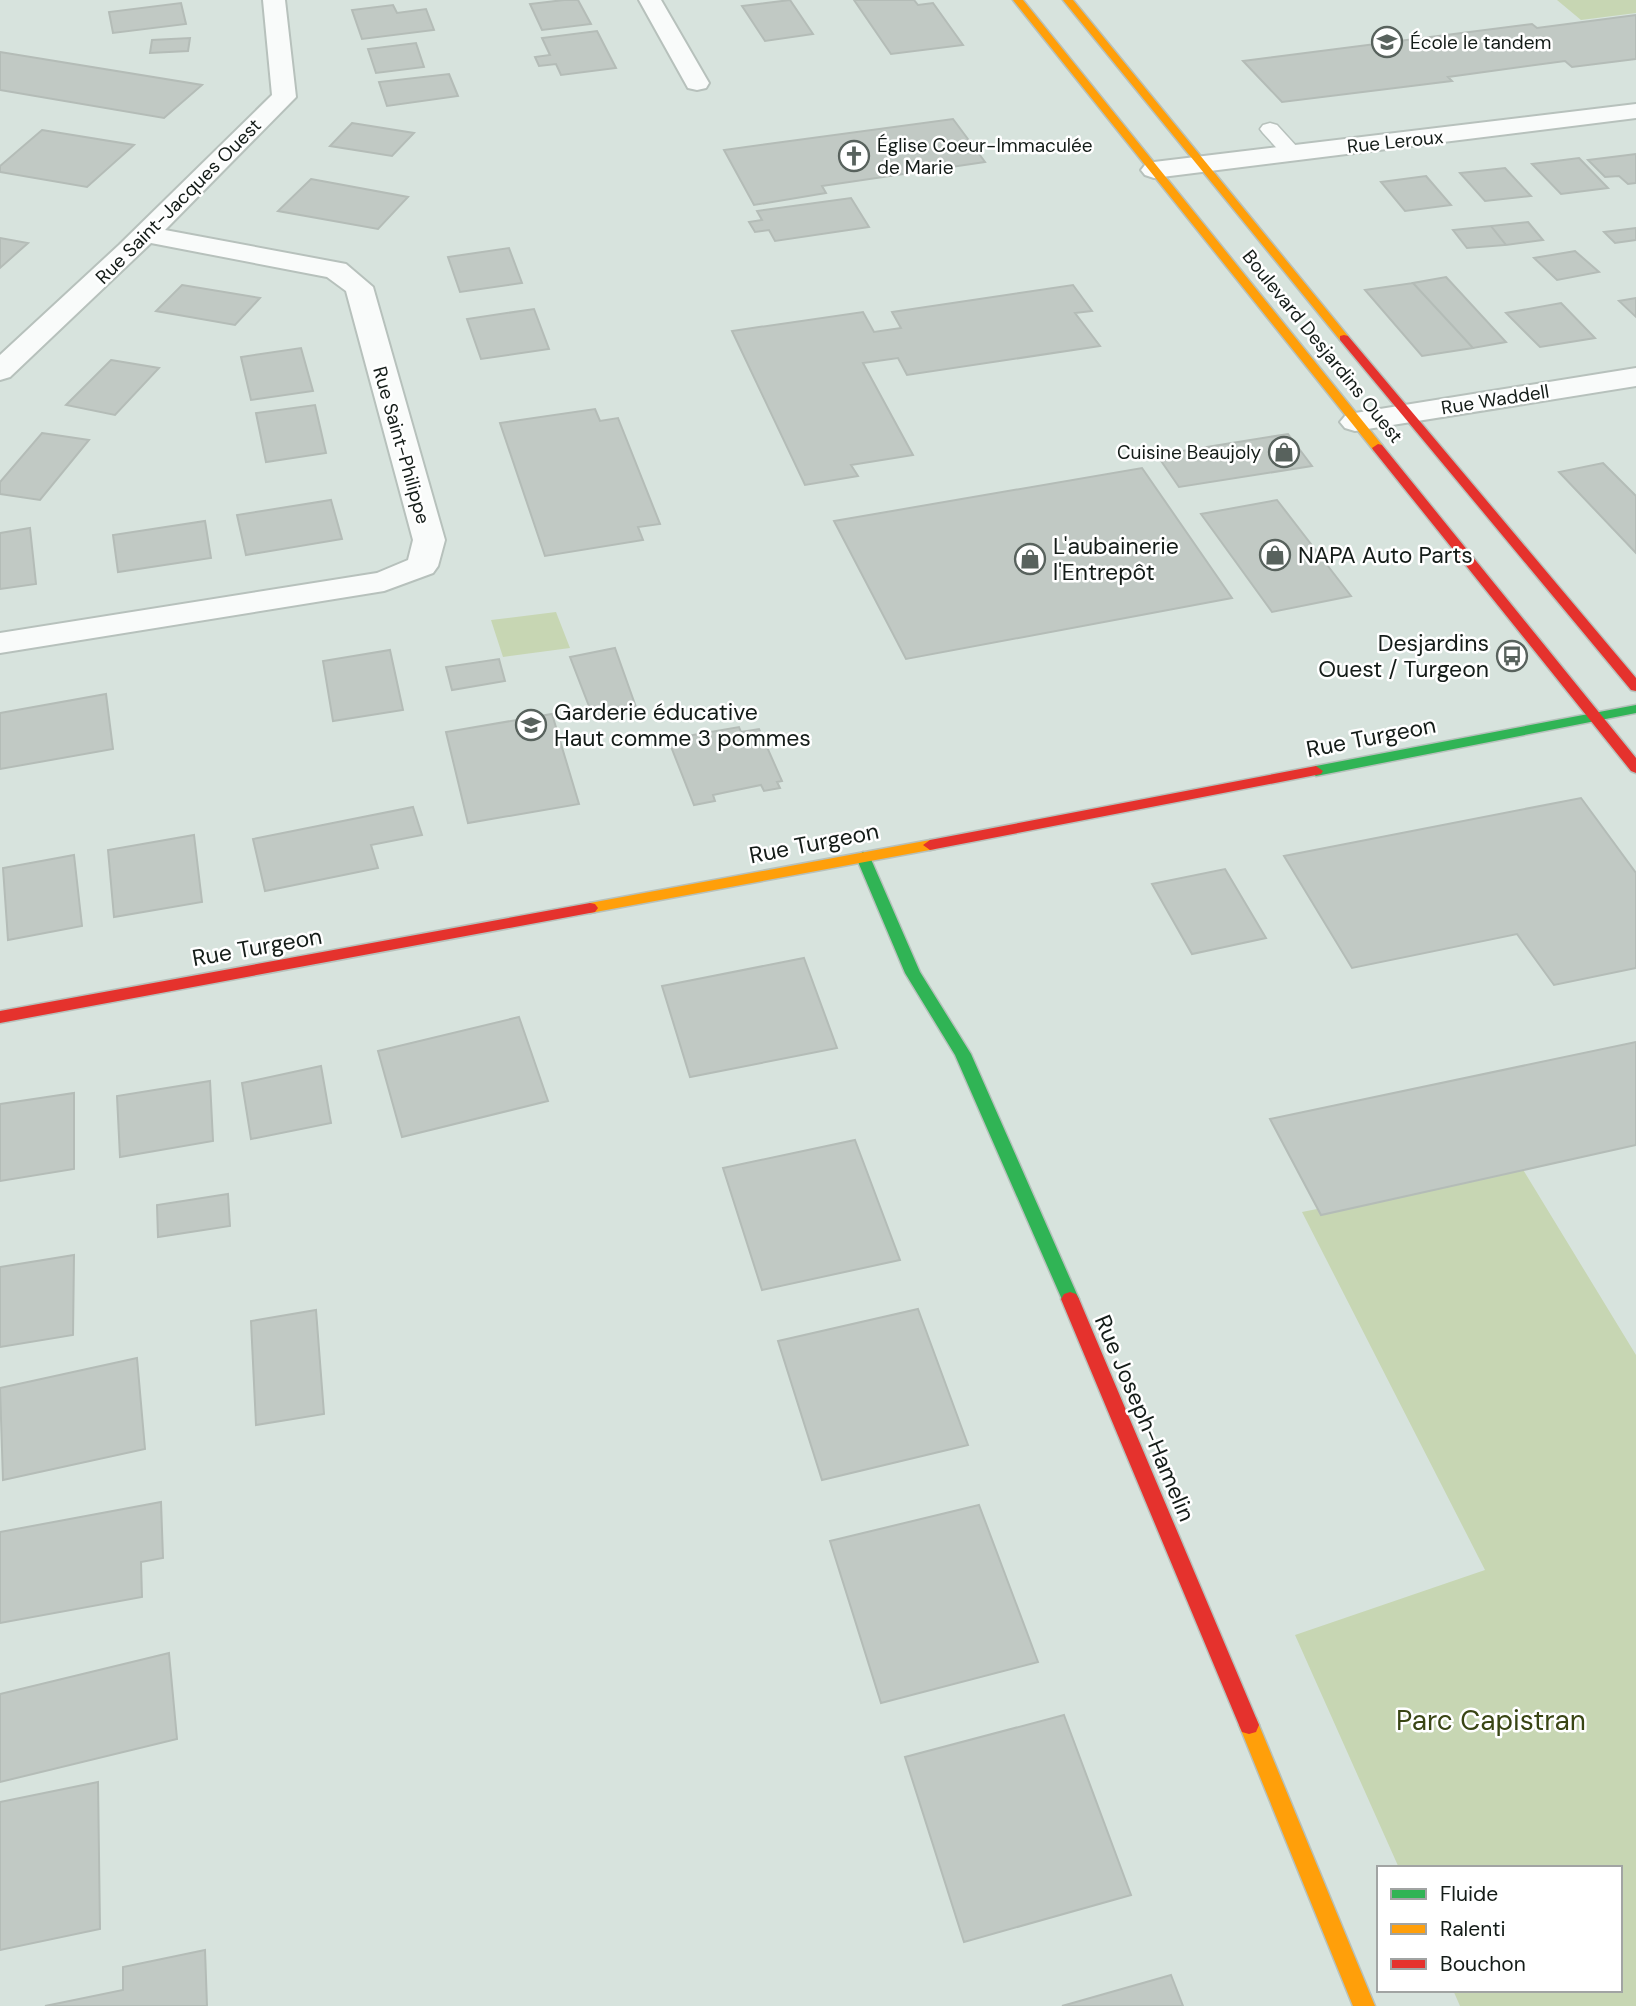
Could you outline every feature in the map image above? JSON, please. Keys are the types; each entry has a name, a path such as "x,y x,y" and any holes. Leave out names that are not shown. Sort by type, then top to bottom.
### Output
{"street":[{"name":"Rue Saint-Jacques Ouest","path":"0,371 284,97 274,0"},
{"path":"650,0 697,83"},
{"name":"Boulevard Desjardins Ouest","path":"1018,0 1636,768"},
{"name":"Boulevard Desjardins Ouest","path":"1068,0 1406,413 1636,687"},
{"name":"Rue Leroux","path":"1154,170 1636,111"},
{"name":"Rue Saint-Philippe","path":"0,643 384,581 422,566 429,540 359,287 337,270 145,234"},
{"name":"Rue Waddell","path":"1355,422 1636,377"},
{"name":"Rue Turgeon","path":"0,1017 863,857 1636,709"},
{"name":"Rue Joseph-Hamelin","path":"863,857 913,973 963,1054 1056,1267 1191,1583 1364,2006"}],"lane":[{"path":"1270,129 1291,152"}],"green space":[{"path":"1557,0 1636,0 1636,13 1581,20"},
{"path":"556,612 570,648 503,657 491,620"},
{"name":"Parc Capistran","path":"1522,1168 1636,1355 1636,2006 1460,2006 1454,1992 1622,1992 1622,1866 1398,1866 1295,1635 1485,1570 1302,1212"}],"building":[{"path":"578,0 591,24 542,30 530,4"},
{"path":"790,0 813,34 765,41 742,6"},
{"path":"854,0 914,0 918,5 933,3 963,45 891,54"},
{"path":"181,3 186,24 113,33 109,12"},
{"path":"393,5 397,13 426,9 434,30 362,39 352,10"},
{"path":"1636,15 1636,59 1572,67 1565,61 1448,77 1452,81 1282,102 1243,61 1532,24 1537,28"},
{"path":"597,31 616,68 561,75 556,64 539,66 535,57 550,55 542,38"},
{"path":"190,38 188,51 150,53 152,40"},
{"path":"416,43 424,67 376,73 368,49"},
{"path":"0,52 202,85 164,118 0,90"},
{"path":"449,74 458,96 387,106 379,82"},
{"name":"Église Coeur-Immaculée de Marie","path":"953,119 985,162 822,186 826,193 754,205 724,150"},
{"path":"352,123 414,133 392,156 330,146"},
{"path":"42,130 134,145 87,187 0,172 0,166"},
{"path":"1636,154 1636,183 1628,184 1619,176 1605,177 1588,160"},
{"path":"1579,158 1608,188 1561,194 1532,164"},
{"path":"1505,168 1531,196 1485,201 1460,173"},
{"path":"1426,176 1451,205 1405,211 1381,182"},
{"path":"311,179 408,197 378,229 278,211"},
{"path":"851,198 869,227 775,241 769,230 755,232 749,222 762,220 757,211"},
{"path":"1528,222 1543,240 1506,245 1491,226"},
{"path":"1491,226 1506,245 1467,248 1453,230"},
{"path":"1636,228 1636,240 1615,243 1604,232"},
{"path":"0,238 28,243 0,268"},
{"path":"509,248 522,283 460,292 448,257"},
{"path":"1575,251 1599,272 1557,280 1534,258"},
{"path":"1446,277 1506,342 1473,348 1413,283"},
{"path":"1413,283 1473,348 1422,356 1365,290"},
{"path":"182,285 260,298 235,325 156,311"},
{"path":"1073,285 1092,311 1075,313 1100,346 907,375 898,358 863,363 913,455 851,465 858,476 805,485 732,331 863,312 874,332 901,328 892,312"},
{"path":"1636,298 1636,317 1619,301"},
{"path":"1561,303 1595,338 1540,347 1506,313"},
{"path":"534,309 549,349 481,359 467,319"},
{"path":"301,348 313,391 251,400 241,357"},
{"path":"111,360 159,368 115,415 66,405"},
{"path":"315,405 326,453 266,462 256,413"},
{"path":"595,409 600,421 618,418 660,524 638,527 643,540 545,556 500,423"},
{"path":"42,433 89,440 40,500 0,494 0,482"},
{"path":"1288,434 1312,466 1179,487 1157,455"},
{"path":"1603,463 1636,496 1636,553 1559,472"},
{"name":"L'aubainerie l'Entrepôt","path":"1142,468 1232,598 906,659 834,521"},
{"path":"331,500 342,539 246,555 237,515"},
{"name":"NAPA Auto Parts","path":"1277,500 1351,596 1272,612 1201,514"},
{"path":"205,521 211,558 118,572 113,535"},
{"path":"30,528 36,584 0,589 0,533"},
{"path":"615,648 637,710 594,719 570,657"},
{"path":"390,650 403,710 333,721 323,661"},
{"path":"499,659 505,681 452,690 446,667"},
{"path":"106,694 113,749 0,769 0,713"},
{"path":"552,714 579,804 468,823 446,732"},
{"path":"739,727 741,732 759,729 782,781 777,782 780,788 764,791 761,785 713,795 715,801 694,805 670,744 689,741 687,736"},
{"path":"1581,798 1636,873 1636,968 1554,985 1517,934 1352,968 1284,856"},
{"path":"413,807 422,835 371,845 378,868 265,891 253,839"},
{"path":"194,835 202,902 114,917 108,850"},
{"path":"74,855 82,926 8,940 3,868"},
{"path":"1225,869 1266,938 1192,954 1152,884"},
{"path":"804,958 837,1048 690,1077 662,986"},
{"path":"519,1017 548,1101 402,1137 378,1051"},
{"path":"1636,1042 1636,1145 1321,1215 1270,1119"},
{"path":"321,1066 331,1123 251,1139 242,1083"},
{"path":"210,1081 213,1141 120,1157 117,1096"},
{"path":"74,1093 74,1169 0,1181 0,1104"},
{"path":"855,1140 900,1260 762,1290 723,1168"},
{"path":"228,1194 230,1226 158,1237 157,1205"},
{"path":"74,1255 73,1335 0,1347 0,1267"},
{"path":"918,1309 968,1445 822,1480 778,1341"},
{"path":"316,1310 324,1414 256,1425 251,1321"},
{"path":"137,1358 145,1449 3,1480 0,1388"},
{"path":"161,1502 163,1558 141,1562 142,1597 0,1623 0,1532"},
{"path":"979,1505 1038,1662 881,1703 830,1541"},
{"path":"169,1653 177,1739 0,1782 0,1694"},
{"path":"1064,1715 1131,1895 964,1942 905,1757"},
{"path":"98,1782 100,1929 0,1950 0,1802"},
{"path":"205,1950 207,2006 45,2006 123,1990 123,1967"},
{"path":"1171,1975 1183,2006 1062,2006"}],"traffic: fast":[{"path":"1316,771 1636,709"},
{"path":"863,857 913,973 963,1054 1070,1299"}],"traffic: slow":[{"path":"1018,0 1378,448"},
{"path":"1068,0 1344,338"},
{"path":"590,908 930,845"},
{"path":"1249,1725 1364,2006"}],"traffic: jam":[{"path":"1344,338 1636,687"},
{"path":"1378,448 1636,768"},
{"path":"930,845 1316,771"},
{"path":"0,1017 590,908"},
{"path":"1070,1299 1249,1725"}],"place":[{"name":"École le tandem","path":"1387,42"},
{"name":"Église Coeur-Immaculée de Marie","path":"854,156"},
{"name":"Cuisine Beaujoly","path":"1284,452"},
{"name":"NAPA Auto Parts","path":"1275,555"},
{"name":"L'aubainerie l'Entrepôt","path":"1030,559"},
{"name":"Desjardins Ouest / Turgeon","path":"1512,656"},
{"name":"Garderie éducative Haut comme 3 pommes","path":"531,725"}]}
